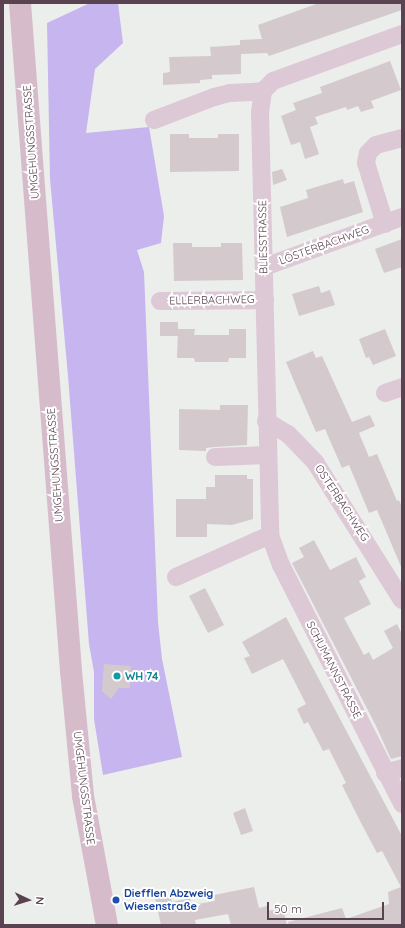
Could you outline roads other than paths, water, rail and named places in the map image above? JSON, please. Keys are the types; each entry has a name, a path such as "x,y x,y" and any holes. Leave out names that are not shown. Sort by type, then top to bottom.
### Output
{"main road":[{"name":"UMGEHUNGSSTRASSE","path":"20,3 71,671 83,796 106,925"}],"street":[{"path":"154,120 219,96 263,91 273,81 402,34"},
{"name":"BLIESSTRASSE","path":"263,91 260,113 265,300 266,421 270,535"},
{"path":"384,224 366,163 368,153 376,145 402,138"},
{"name":"LÖSTERBACHWEG","path":"264,267 402,217"},
{"name":"ELLERBACHWEG","path":"160,301 265,300"},
{"name":"OSTERBACHWEG","path":"266,421 303,446 315,462 402,600"},
{"path":"215,456 267,455"},
{"path":"176,577 270,535"},
{"name":"SCHUMANNSTRASSE","path":"270,535 281,565 394,771 402,804"}],"place":[{"name":"WH 74","path":"117,676"},
{"name":"Diefflen Abzweig Wiesenstraße","path":"116,900"}]}
